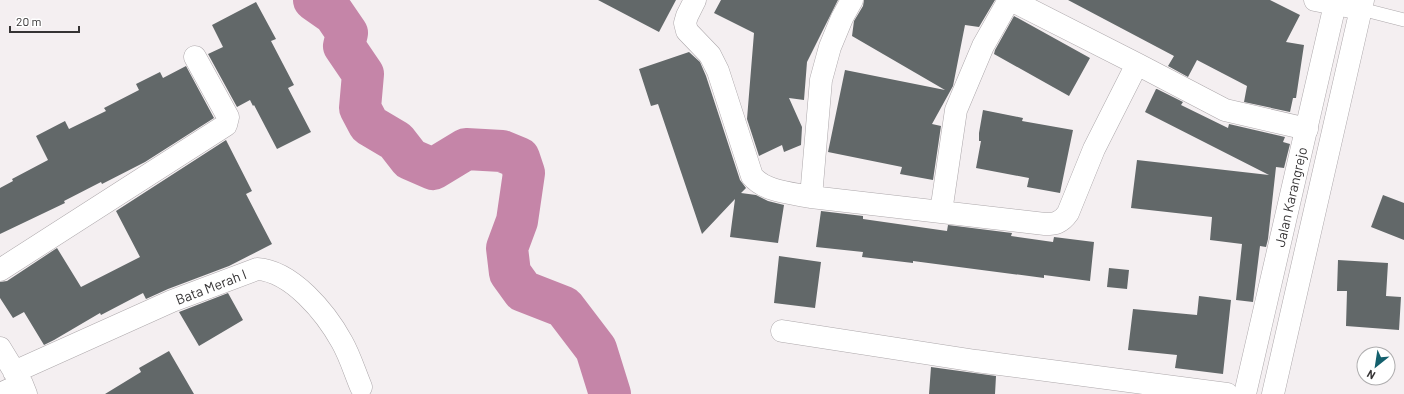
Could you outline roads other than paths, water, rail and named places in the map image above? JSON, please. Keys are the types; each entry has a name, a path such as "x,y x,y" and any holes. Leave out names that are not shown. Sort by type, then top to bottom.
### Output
{"street":[{"path":"695,0 685,23 687,31 710,55 718,71 752,176 757,182 775,190 811,197 1044,224 1057,224 1064,220 1068,213 1094,149 1137,64"},
{"path":"811,197 821,80 830,47 842,18 852,0"},
{"path":"941,212 956,110 983,46 1010,0 1225,110 1307,129"},
{"path":"1328,1 1362,5"},
{"name":"Jalan Karangrejo","path":"1245,394 1307,129 1328,1"},
{"name":"Jalan Karangrejo","path":"1273,394 1362,5"},
{"path":"0,270 226,125 228,117 196,57"},
{"name":"Bata Merah I","path":"0,394 172,301 257,269 267,270 280,276 304,292 327,318 343,343 361,387"},
{"path":"782,331 976,361 1227,394"},
{"path":"0,348 21,383"}],"lane":[{"path":"1362,5 1404,20"}],"waterway":[{"path":"314,0 334,14 347,33 344,46 363,74 360,108 369,125 396,141 410,159 433,169 466,149 502,151 519,158 524,173 517,221 507,248 510,273 523,291 564,307 596,349 610,394"}]}
